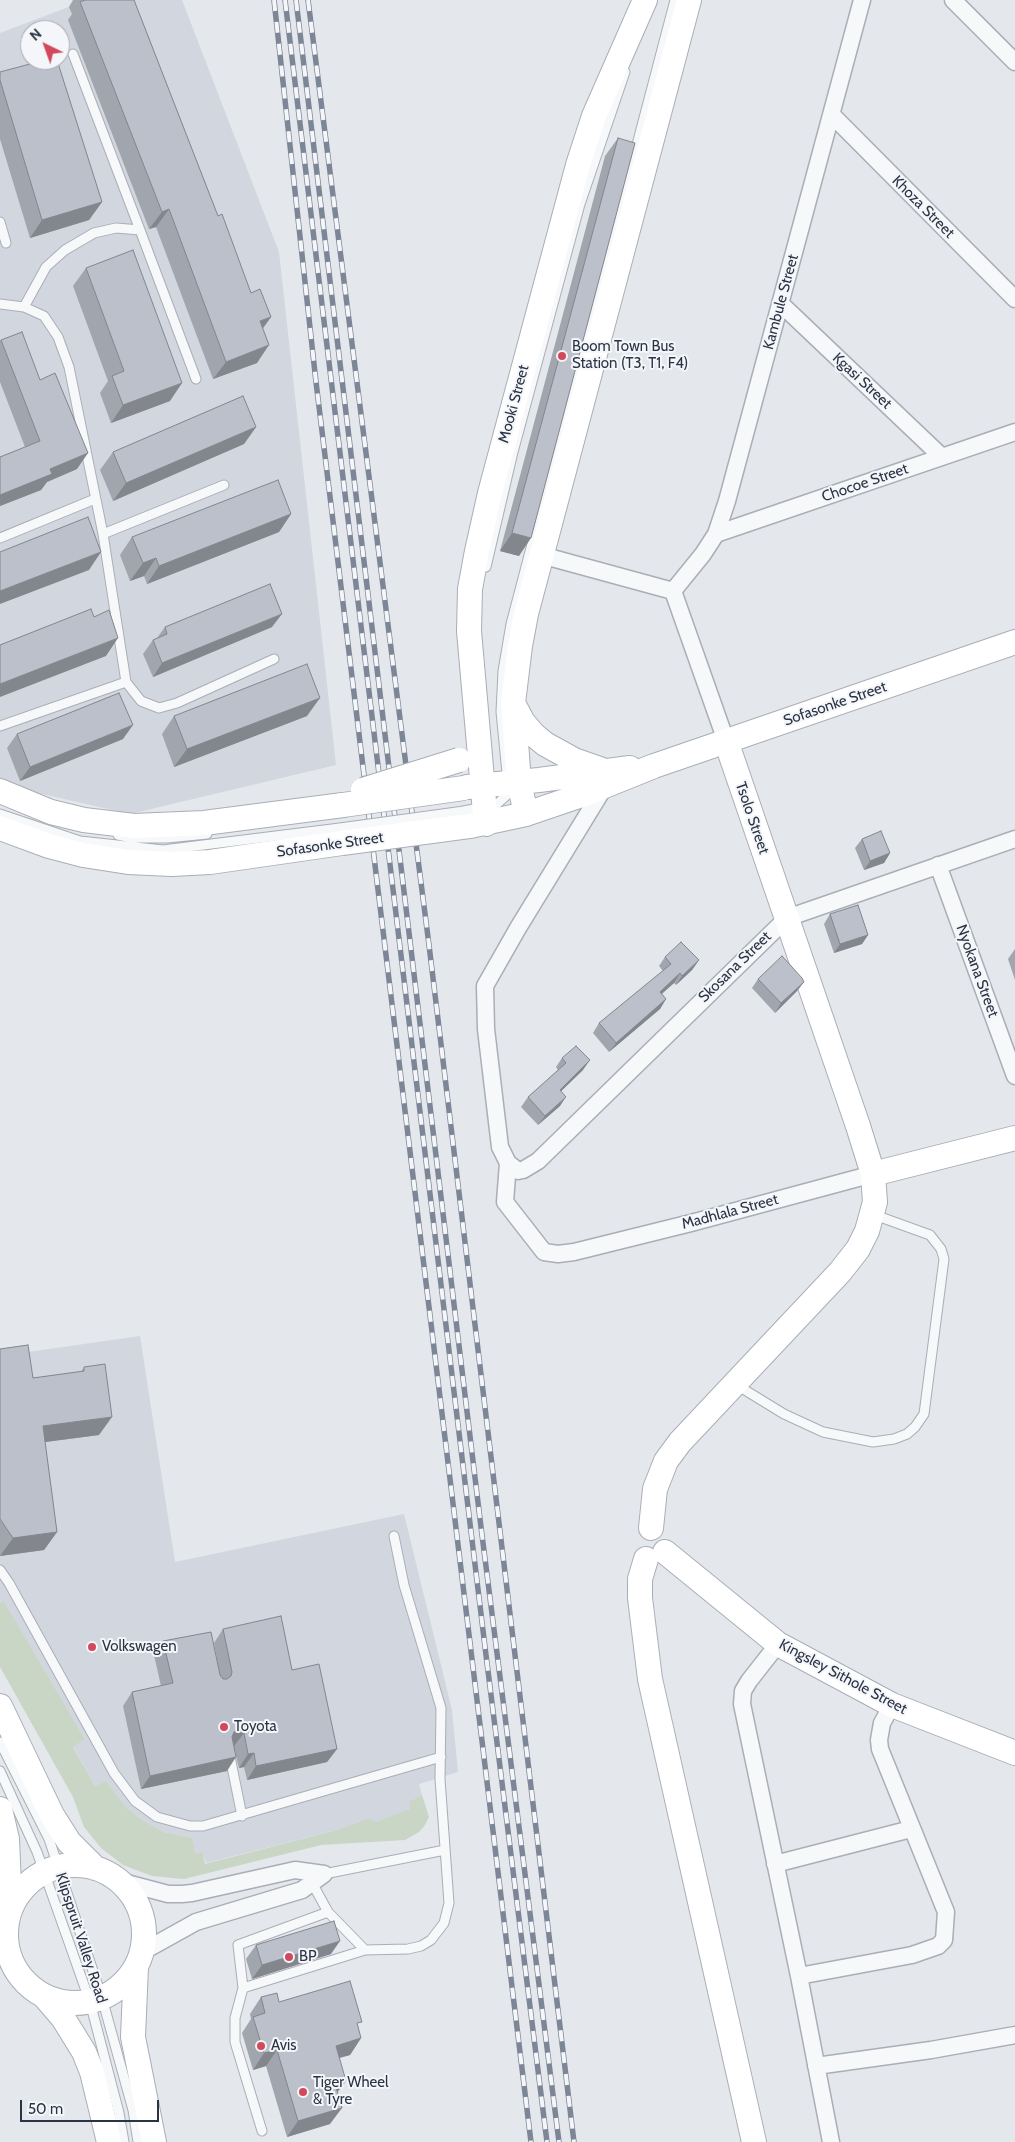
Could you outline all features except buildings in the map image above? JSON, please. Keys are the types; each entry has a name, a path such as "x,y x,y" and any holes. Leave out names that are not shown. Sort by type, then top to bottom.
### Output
{"main road":[{"name":"Mooki Street","path":"484,799 513,704 520,646 541,555 689,0"},
{"name":"Mooki Street","path":"484,799 475,756 469,631 470,589 490,493 578,165 594,116 647,8"},
{"name":"Sofasonke Street","path":"0,828 58,849 83,855 128,862 172,864 210,862 341,836 484,799 604,778 654,766 1015,642"},
{"path":"513,704 523,722 545,744 604,778"},
{"name":"Tsolo Street","path":"655,1556 667,1543 664,1534 651,1528 655,1489 666,1461 680,1442 840,1272 858,1249 867,1231 875,1202 873,1174 726,741"},
{"path":"348,799 475,756"},
{"name":"Sofasonke Street","path":"4,799 84,820 134,826 204,823 293,811 348,799 484,799 526,814 604,778"},
{"name":"Mooki Street","path":"484,799 526,814"},
{"name":"Madhlala Street","path":"873,1174 1015,1138"},
{"path":"655,1556 640,1579 640,1598 650,1678 754,2142"},
{"name":"Kingsley Sithole Street","path":"655,1556 778,1644 892,1705 1015,1753"},
{"name":"Klipspruit Valley Road","path":"0,1706 52,1815 69,1842 95,1868"},
{"path":"0,1809 7,1839 10,1908 6,1927 8,1955 22,1980 45,1997 63,2018 84,2052 92,2072 109,2142"},
{"path":"10,1908 24,1887 51,1869 80,1865 95,1868 119,1881 133,1896 141,1914 144,1934 139,1959 133,2037 154,2142"},
{"path":"45,1997 63,2003 96,2000 125,1982 139,1959"}],"street":[{"name":"Kambule Street","path":"672,591 716,534 727,501 862,0"},
{"path":"953,0 1015,62"},
{"name":"Khoza Street","path":"832,115 1015,299"},
{"name":"Kgasi Street","path":"781,304 942,457"},
{"name":"Chocoe Street","path":"716,534 1015,432"},
{"path":"541,555 672,591"},
{"name":"Tsolo Street","path":"672,591 726,741"},
{"path":"508,1163 500,1147 486,1029 485,986 604,778"},
{"name":"Skosana Street","path":"508,1163 518,1171 538,1161 787,918 1015,839"},
{"name":"Nyokana Street","path":"938,865 1015,1076"},
{"name":"Madhlala Street","path":"508,1163 505,1202 544,1252 558,1254 574,1252 873,1174"},
{"path":"778,1644 749,1681 742,1698 831,2142"},
{"path":"799,1976 912,1955 938,1946 944,1940 946,1912 880,1749 879,1740 882,1723 892,1705"},
{"path":"775,1864 911,1829"},
{"path":"119,1881 168,1894 182,1894 295,1870 314,1876 302,1890 190,1925 139,1959"},
{"path":"816,2066 931,2050 1015,2035"}],"lane":[{"name":"Mooki Street","path":"647,8 655,0"},
{"name":"Mooki Street","path":"484,799 501,712 503,671 511,624 674,0"},
{"path":"73,54 196,380"},
{"name":"Mooki Street","path":"484,575 513,452 580,204 628,63"},
{"path":"0,222 6,243"},
{"path":"24,308 46,267 65,250 94,233 116,228 140,230"},
{"path":"0,304 24,308 44,316 58,337 69,367 103,534 126,682 141,701 159,708 177,703 274,659"},
{"path":"103,534 224,485"},
{"path":"0,538 95,499"},
{"name":"Mooki Street","path":"475,756 476,659 479,613"},
{"path":"0,726 126,682"},
{"path":"4,799 36,818 89,830"},
{"path":"0,814 80,841 163,850 341,836"},
{"path":"106,834 132,838 168,838 219,833"},
{"path":"735,1384 784,1414 823,1432 873,1442 894,1439 907,1434 915,1426 924,1414 944,1259 941,1249 930,1235 872,1214"},
{"path":"242,1988 365,1950 408,1949 421,1946 431,1940 444,1923 449,1902 440,1779 441,1708 404,1585 394,1536"},
{"path":"0,1570 114,1773 135,1801 157,1817 190,1826 203,1826 441,1758"},
{"name":"Klipspruit Valley Road","path":"0,1742 49,1839 51,1869 96,2000 124,2142"},
{"path":"229,1750 242,1816"},
{"name":"Klipspruit Valley Road","path":"0,1771 51,1869 133,2110 138,2142"},
{"path":"365,1950 328,1912 314,1876 445,1850"},
{"path":"262,2131 235,2042 235,2018 242,1988 238,1945 328,1912"}],"shaded area":[{"path":"87,0 182,0 279,252 336,765 130,814 7,786 0,781 0,33 20,25 20,70 70,70 70,20 34,20"},
{"path":"140,1336 175,1562 404,1514 452,1710 458,1772 419,1784 422,1795 410,1801 410,1809 376,1822 369,1818 337,1830 206,1863 203,1854 195,1853 193,1838 164,1832 139,1818 126,1807 106,1781 95,1786 73,1746 85,1739 4,1601 0,1603 0,1356"}],"green space":[{"path":"4,1601 85,1739 73,1747 95,1786 106,1781 126,1807 139,1818 164,1832 193,1838 195,1853 203,1853 205,1864 337,1830 369,1818 376,1822 410,1809 410,1801 422,1795 429,1817 425,1825 419,1832 405,1840 321,1845 184,1879 152,1876 123,1865 101,1848 84,1827 73,1797 0,1667 0,1603"}],"railway":[{"path":"274,0 316,382 531,2142"},
{"path":"285,0 547,2142"},
{"path":"296,0 481,1527 559,2142"},
{"path":"308,0 429,945 574,2142"}],"place":[{"name":"Boom Town Bus Station (T3, T1, F4)","path":"562,356"},
{"name":"Volkswagen","path":"92,1647"},
{"name":"Toyota","path":"224,1727"},
{"name":"BP","path":"289,1957"},
{"name":"Avis","path":"261,2046"},
{"name":"Tiger Wheel & Tyre","path":"303,2092"}]}
